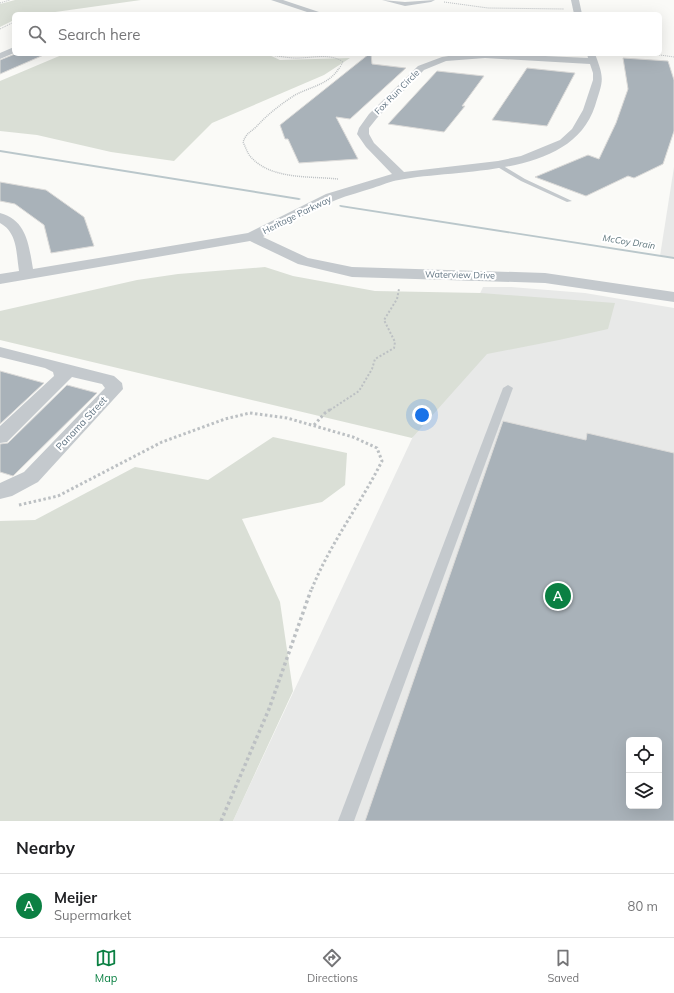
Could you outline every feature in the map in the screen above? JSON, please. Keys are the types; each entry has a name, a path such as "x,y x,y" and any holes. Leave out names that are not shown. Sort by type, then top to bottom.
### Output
{"street":[{"path":"275,0 314,12"},
{"path":"386,0 405,4 431,0"},
{"path":"575,0 578,12"},
{"path":"0,56 12,51"},
{"name":"Fox Run Circle","path":"401,176 370,145 363,134 364,128 373,116 421,68 446,59 476,56 593,57"},
{"name":"Heritage Parkway","path":"0,279 252,237 331,197 401,176 498,165 525,159 564,142 576,131 588,110 598,80 598,73 593,57"},
{"path":"0,217 7,220 17,229 22,238 27,274"},
{"name":"Waterview Drive","path":"252,237 303,261 352,272 545,278 674,297"},
{"name":"Panama Street","path":"0,352 108,380 113,383 114,389 31,477 0,491"},
{"path":"0,437 63,376 61,369"}],"lane":[{"path":"498,165 523,180 570,201"},
{"path":"346,821 508,388"}],"path":[{"path":"0,3 10,0"},
{"path":"440,1 456,6 473,8 567,9"},
{"path":"0,29 12,23"},
{"path":"662,55 674,57"},
{"path":"276,56 292,58 331,57 344,62 336,74 328,80 296,95 268,114 255,128 246,134 243,142 249,154 264,167 276,172 297,176 340,180"},
{"path":"314,425 325,413 359,391 372,369 375,359 394,348 395,342 384,320 397,299 399,285"},
{"path":"13,506 58,496 162,442 240,415 250,413 264,414 314,425 353,437 377,448 382,461 334,546 314,585 296,630 270,709 221,821"}],"shaded area":[{"path":"15,0 141,0 55,12 12,12 12,21 0,27 0,4"},
{"path":"59,56 271,56 280,60 350,58 324,75 212,123 174,161 111,152 37,135 0,131 0,81"},
{"path":"674,167 674,258 660,256"},
{"path":"265,267 293,276 375,291 481,293 615,303 608,329 487,354 412,438 0,340 0,311 137,280 178,274"},
{"path":"483,287 511,287 585,293 674,308 674,821 233,821"},
{"path":"273,437 347,453 345,485 322,502 242,519 280,602 293,691 233,821 0,821 0,521 35,520 135,467 208,480"}],"building":[{"path":"12,55 41,56 0,74 0,60"},
{"path":"366,56 371,56 372,64 406,68 350,119 336,117 358,159 299,163 288,139 285,139 280,125"},
{"path":"623,58 668,61 674,80 674,131 663,164 634,178 628,176 586,196 535,177 588,155 599,159 616,123 628,89"},
{"path":"527,68 575,73 547,126 492,120"},
{"path":"437,71 484,76 462,106 465,106 444,132 388,124"},
{"path":"0,182 46,190 84,217 94,246 51,253 44,225 15,204 0,201"},
{"path":"0,371 44,383 0,424"},
{"path":"67,385 97,393 13,476 0,472 0,444 8,443"},
{"path":"503,421 586,440 587,433 674,453 674,821 365,821"}],"waterway":[{"path":"0,151 299,199"},
{"name":"McCoy Drain","path":"341,206 674,258"}],"place":[{"name":"Meijer","path":"558,596"}]}
